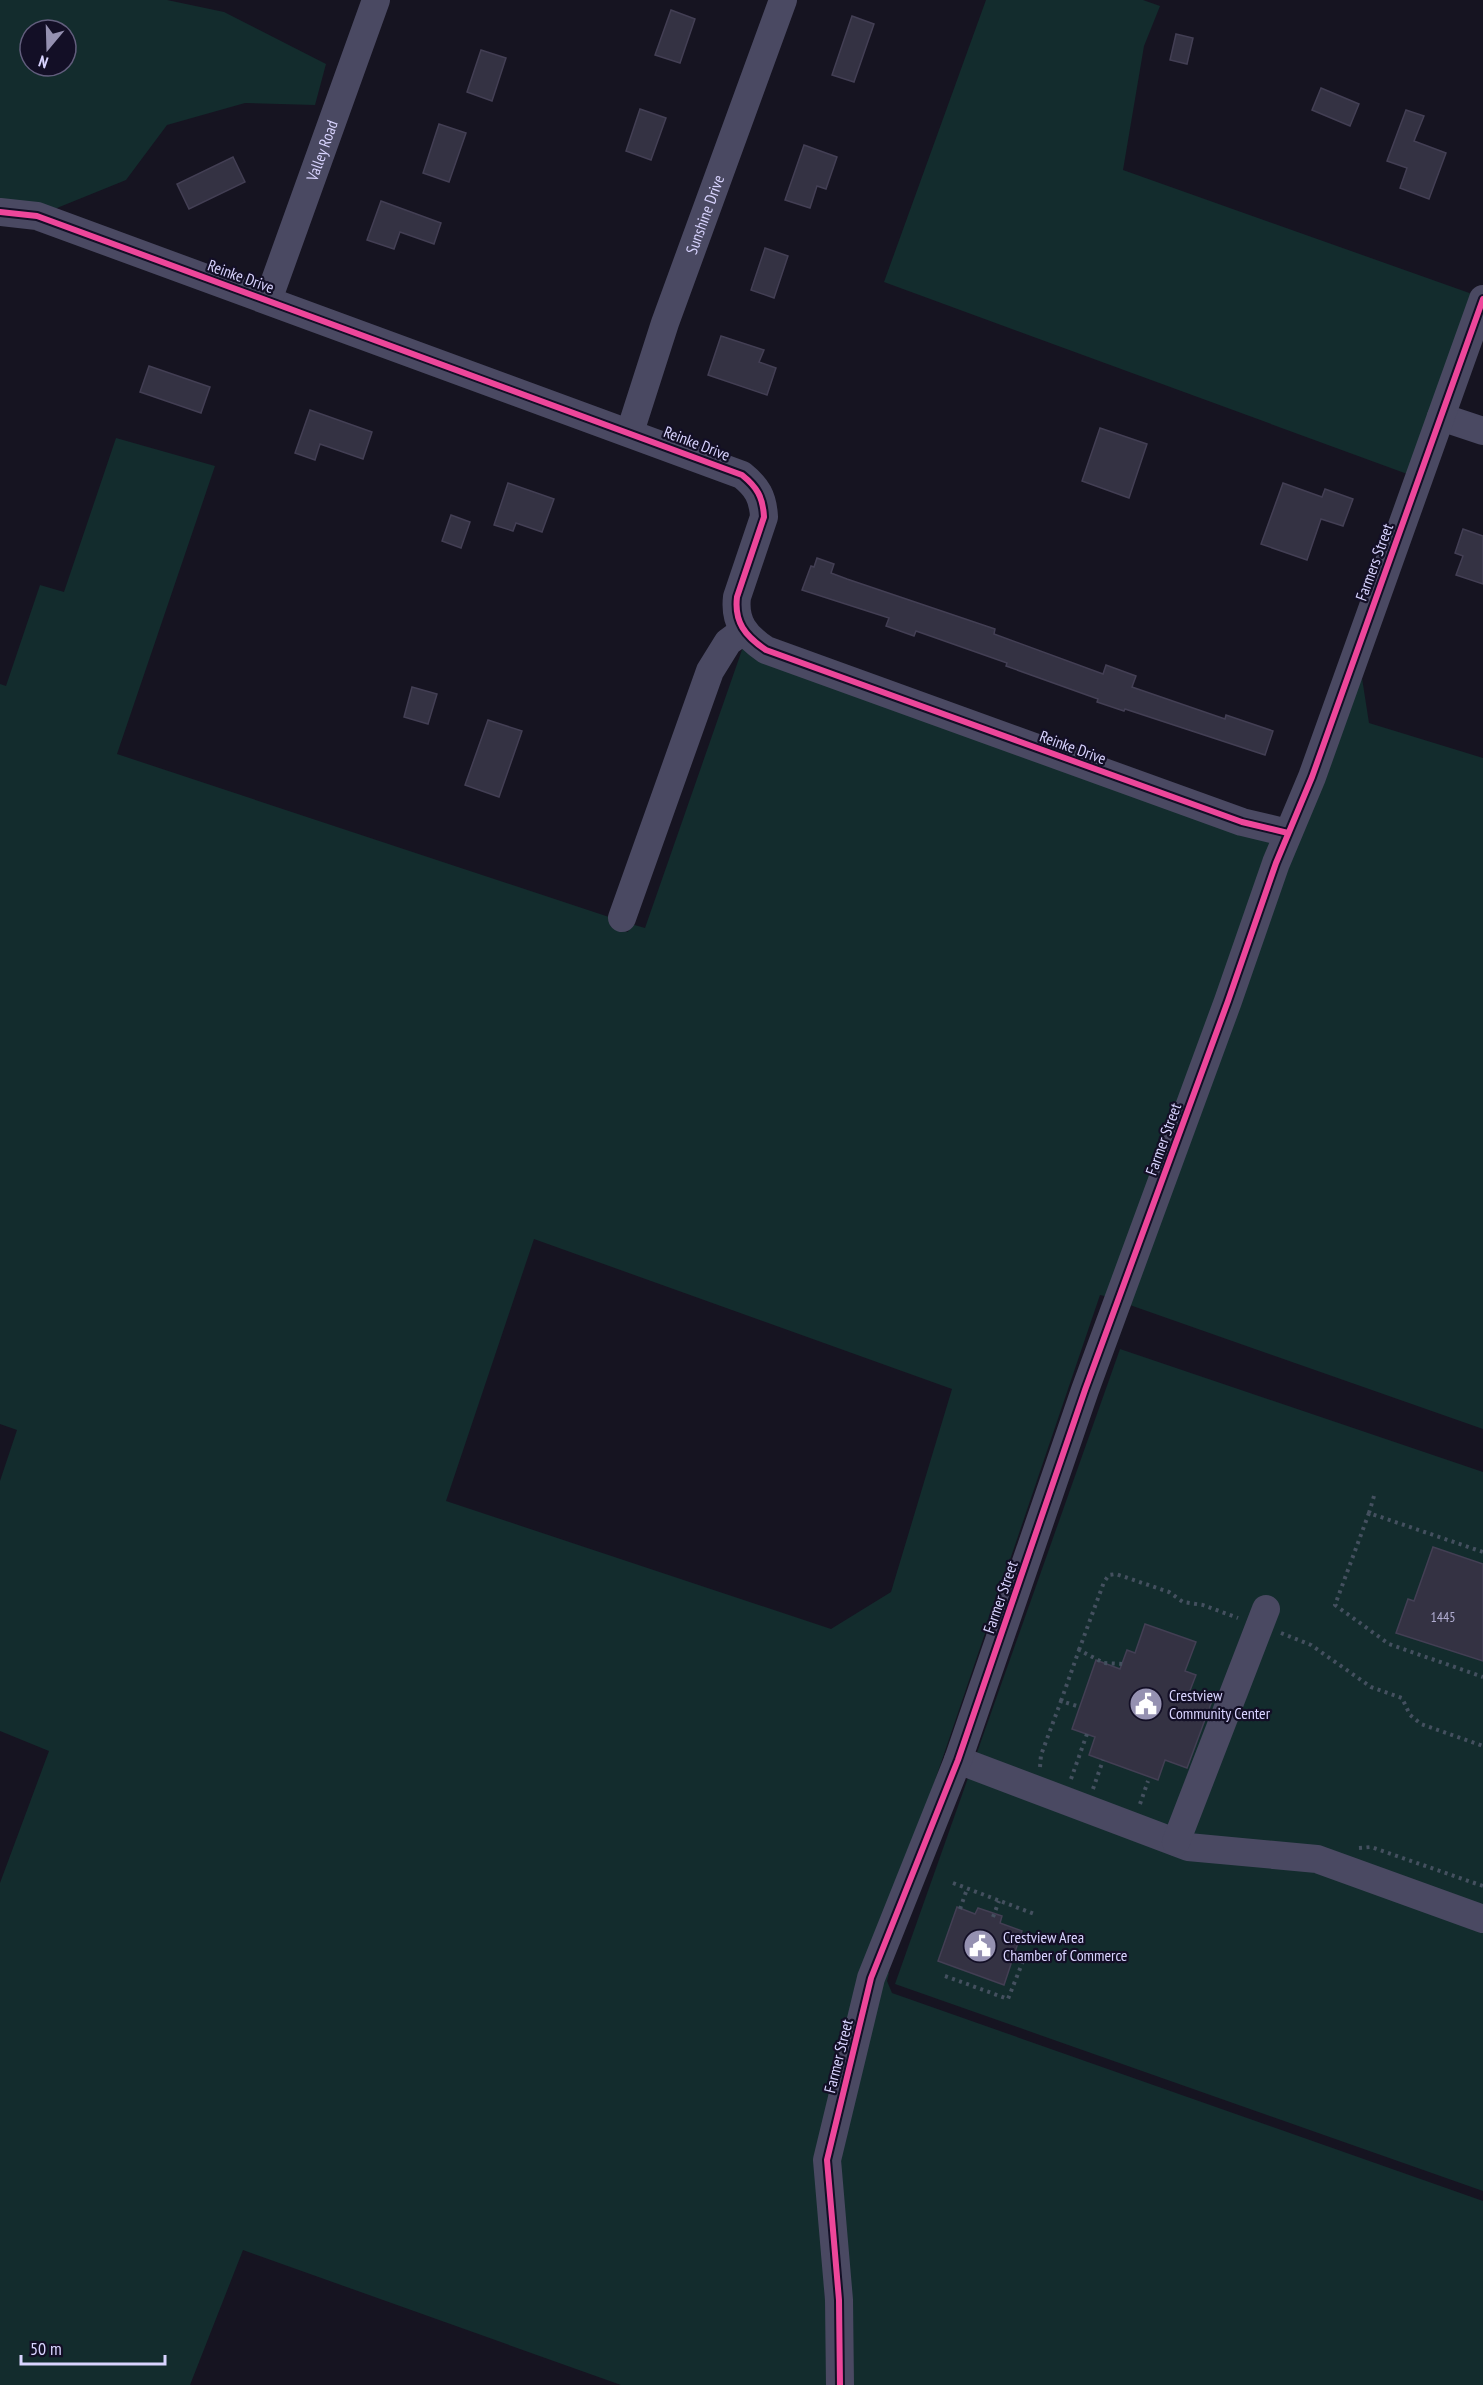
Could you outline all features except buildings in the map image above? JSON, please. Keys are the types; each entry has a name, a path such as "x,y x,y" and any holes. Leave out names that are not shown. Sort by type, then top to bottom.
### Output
{"street":[{"name":"Valley Road","path":"268,300 376,0"},
{"name":"Sunshine Drive","path":"630,432 665,323 783,0"},
{"name":"Reinke Drive","path":"0,212 37,216 742,475 757,487 764,503 764,517 737,597 735,610 743,631 751,640 766,650 1242,822 1288,833"},
{"name":"Farmers Street","path":"1288,833 1312,777 1483,299"},
{"path":"1441,417 1483,431"},
{"path":"622,918 710,671 728,642 743,631"},
{"name":"Farmer Street","path":"840,2385 839,2300 827,2160 871,1978 958,1760 1085,1390 1288,833"},
{"path":"1176,1842 1261,1621"},
{"path":"958,1760 1188,1847 1317,1858 1483,1919"}],"path":[{"path":"1374,1496 1335,1605 1389,1644 1483,1677"},
{"path":"1369,1513 1483,1552"},
{"path":"1038,1778 1041,1755 1104,1582 1109,1575 1116,1574 1169,1592 1183,1602 1203,1605 1244,1621 1246,1632 1261,1621 1266,1637 1278,1632 1311,1646 1371,1687 1402,1698 1410,1715 1421,1724 1483,1746"},
{"path":"1079,1650 1104,1663 1122,1664"},
{"path":"1061,1701 1080,1707"},
{"path":"1068,1788 1087,1734"},
{"path":"952,1883 1037,1915"},
{"path":"960,1909 967,1889"},
{"path":"993,1917 999,1901"},
{"path":"945,1977 1008,1999 1023,1961"}],"green space":[{"path":"0,0 167,0 224,12 326,64 315,105 245,103 167,125 126,180 52,210 0,199"},
{"path":"986,0 1143,0 1160,6 1144,46 1123,170 1475,295 1410,475 884,282"},
{"path":"116,438 215,466 117,754 612,918 610,926 628,932 631,924 645,928 743,647 1274,841 1109,1297 1100,1295 910,1854 817,2162 830,2385 621,2385 243,2250 190,2385 0,2385 0,1883 49,1751 0,1731 0,1481 17,1430 0,1424 0,684 6,686 40,585 64,592","holes":["534,1239 952,1389 891,1592 831,1629 446,1501"]},
{"path":"1362,678 1369,723 1483,758 1483,1429 1127,1304 1285,866"},
{"path":"1120,1349 1483,1472 1483,2191 895,1984"},
{"path":"884,1971 889,1973 887,1981 892,1993 1483,2201 1483,2385 850,2385 836,2160"}],"cycle path":[{"path":"0,212 37,216 742,475 758,493 764,517 737,597 737,614 742,628 766,650 1242,822 1288,833"},
{"path":"840,2385 839,2300 827,2160 871,1978 958,1760 1085,1390 1228,1001 1276,863 1312,777 1483,299"}],"place":[{"name":"Crestview Community Center","path":"1146,1704"},
{"name":"Crestview Area Chamber of Commerce","path":"980,1946"}]}
